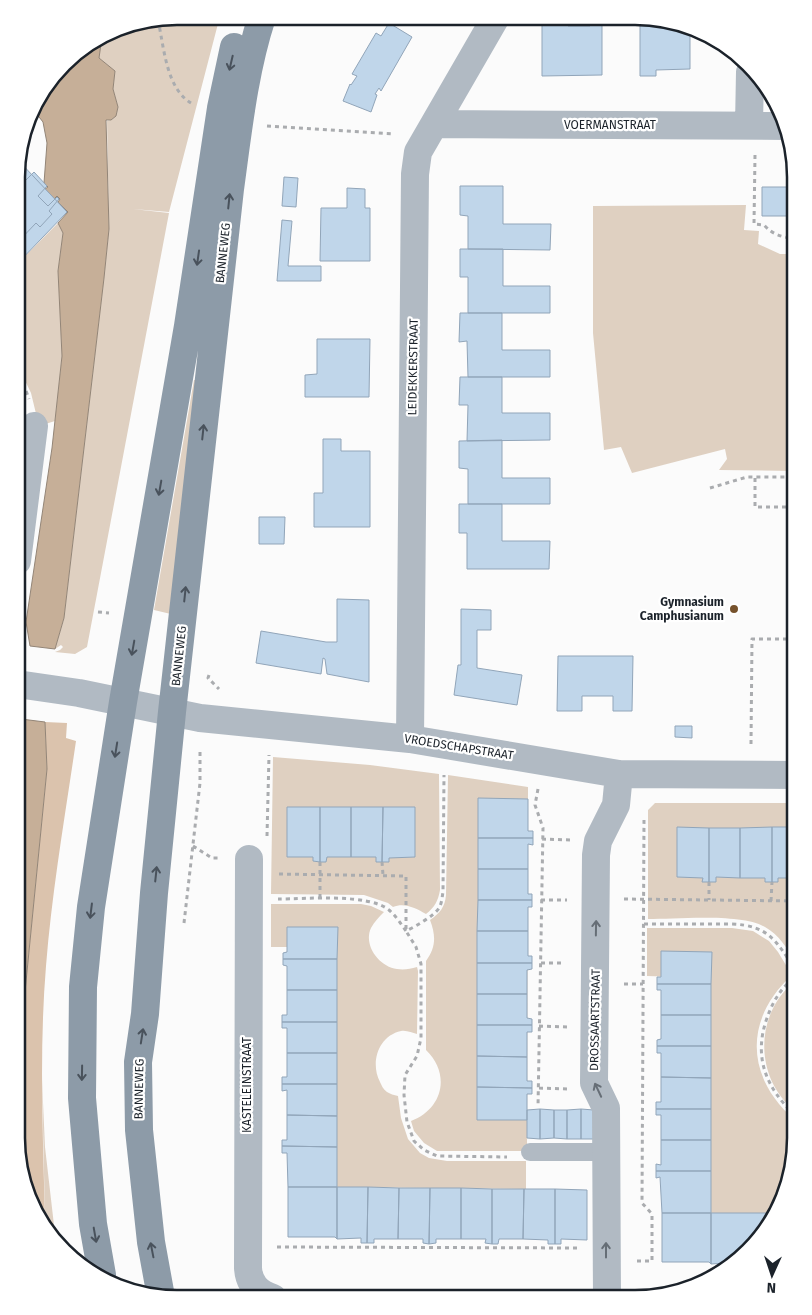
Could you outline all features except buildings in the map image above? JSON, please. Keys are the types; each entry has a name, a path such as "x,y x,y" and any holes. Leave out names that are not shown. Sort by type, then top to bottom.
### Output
{"main road":[{"name":"BANNEWEG","path":"101,1270 93,1224 82,1098 83,987 91,908 123,702 188,326 220,108 240,25"},
{"name":"BANNEWEG","path":"160,1289 151,1242 139,1130 138,1062 145,1014 154,893 172,712 232,179 252,47 259,25"}],"street":[{"name":"LEIDEKKERSTRAAT","path":"410,739 415,174 418,152 491,25"},
{"path":"750,79 750,125"},
{"name":"VOERMANSTRAAT","path":"431,130 778,126"},
{"path":"25,497 34,426"},
{"name":"VROEDSCHAPSTRAAT","path":"25,685 79,692 211,719 410,739 631,774 787,775"},
{"name":"DROSSAARTSTRAAT","path":"607,1290 606,1108 594,1083 596,855 598,841 631,774"},
{"name":"KASTELEINSTRAAT","path":"257,1290 251,1283 248,1274 247,1247 248,899 258,858"}],"lane":[{"path":"530,1152 605,1152"}],"path":[{"path":"265,126 431,130"},
{"path":"756,191 754,224 764,224 770,232 787,238"},
{"path":"710,488 747,477 787,477"},
{"path":"755,478 755,507 787,507"},
{"path":"751,711 752,639 787,639"},
{"path":"184,923 200,783 211,719 224,693 208,678 209,668"},
{"path":"406,931 434,914 442,902 444,875 444,745"},
{"path":"259,754 269,755 258,858 267,874 406,876 406,931"},
{"path":"538,1107 542,828 535,805 542,761"},
{"path":"247,1247 606,1254 652,1261 652,1214 642,1203 644,924 631,774"},
{"path":"320,862 320,899"},
{"path":"382,862 383,875"},
{"path":"709,882 709,900"},
{"path":"771,901 772,882"},
{"path":"248,899 356,899 371,901 388,909 416,947 421,964 421,1038 417,1056 405,1075 404,1095 407,1122 414,1141 424,1150 444,1157 526,1157 530,1152"},
{"path":"676,900 787,901"},
{"path":"644,924 741,924 769,935 778,943 787,956"},
{"path":"787,985 779,992 770,1007 761,1033 760,1051 764,1070 771,1088 787,1108"}],"shaded area":[{"path":"167,25 218,25 169,212 133,209 169,213 87,647 75,654 55,652 63,647 61,645 55,649 64,619 109,229 107,121 116,116 118,107 113,89 115,71 99,58 101,47 128,33"},
{"path":"101,47 99,58 115,71 113,89 118,107 116,116 111,120 106,120 109,229 64,618 55,649 30,646 26,622 52,448 62,356 58,271 63,233 58,223 68,212 58,202 60,199 57,196 54,199 45,189 48,187 44,183 47,143 43,122 38,116 45,101 63,77 77,63"},
{"path":"746,205 744,230 759,231 758,244 780,254 787,254 787,471 719,470 727,459 725,449 632,473 621,447 604,450 593,333 593,206"},
{"path":"58,223 63,233 58,271 62,356 55,421 39,426 31,393 25,380 25,256"},
{"path":"194,380 201,380 175,615 154,610"},
{"path":"25,720 45,722 47,769 25,992"},
{"path":"45,722 67,723 66,738 76,741 52,910 44,998 42,1093 45,1214 33,1187 25,1148 25,992 47,769"},
{"path":"273,757 370,765 439,774 440,890 437,901 432,909 426,914 406,905 393,907 388,903 364,895 271,894"},
{"path":"448,775 528,787 527,1151 437,1151 424,1143 414,1131 411,1121 430,1108 440,1090 439,1070 434,1059 426,1050 426,961 432,951 434,941 430,920 441,909 446,895"},
{"path":"655,803 787,803 787,949 779,938 765,927 741,920 726,918 648,919 648,810"},
{"path":"271,904 361,904 384,912 371,928 369,935 369,941 374,954 379,960 390,967 409,969 417,967 418,971 417,1034 401,1031 393,1034 382,1044 376,1059 377,1075 383,1087 388,1093 398,1096 401,1118 408,1139 420,1153 429,1158 447,1161 526,1161 526,1189 336,1187 337,927 288,927 288,947 271,947"},
{"path":"647,928 732,928 753,931 769,941 787,967 787,980 776,992 765,1010 759,1029 757,1048 759,1067 767,1085 787,1112 787,1148 784,1167 779,1187 765,1216 709,1216 709,978 647,976"},
{"path":"787,990 787,1102 772,1081 766,1064 764,1046 766,1028 772,1011"},
{"path":"42,1080 45,1147 54,1227 45,1214"}],"place":[{"name":"Gymnasium Camphusianum","path":"734,609"}]}
